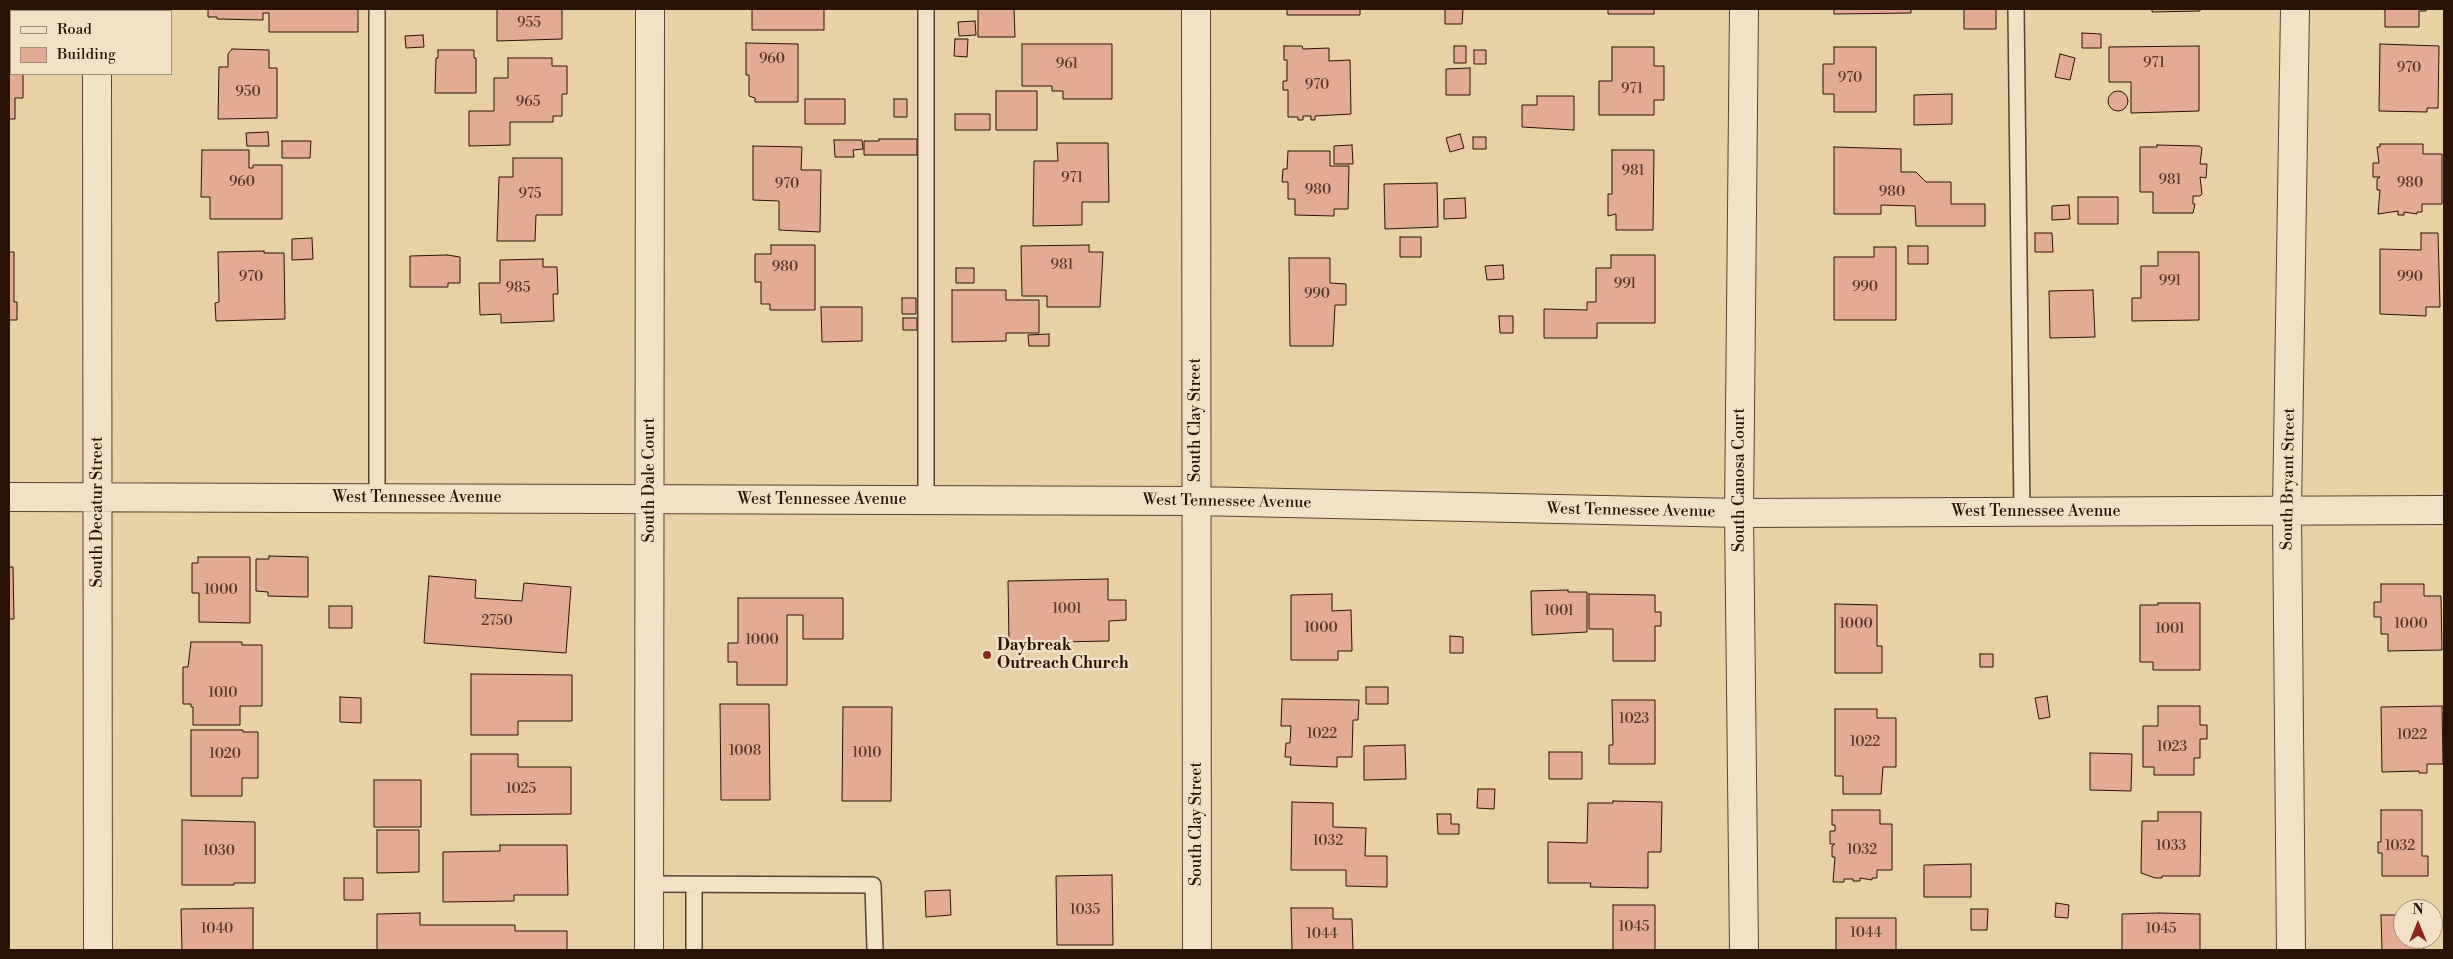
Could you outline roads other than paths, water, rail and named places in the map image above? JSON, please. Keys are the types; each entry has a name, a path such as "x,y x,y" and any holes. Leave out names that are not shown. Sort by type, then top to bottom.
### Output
{"street":[{"name":"South Dale Court","path":"649,950 650,9"},
{"name":"South Clay Street","path":"1196,9 1197,950"},
{"name":"South Canosa Court","path":"1744,9 1739,514 1744,950"},
{"name":"South Bryant Street","path":"2291,950 2288,510 2295,9"},
{"name":"South Decatur Street","path":"97,75 98,950"},
{"name":"West Tennessee Avenue","path":"9,497 1196,501 1739,514 2444,510"}],"lane":[{"path":"377,9 378,498"},
{"path":"926,9 926,500"},
{"path":"2016,9 2022,513"},
{"path":"648,884 873,885 874,950"},
{"path":"694,885 694,950"}],"place":[{"name":"Daybreak Outreach Church","path":"987,655"}]}
